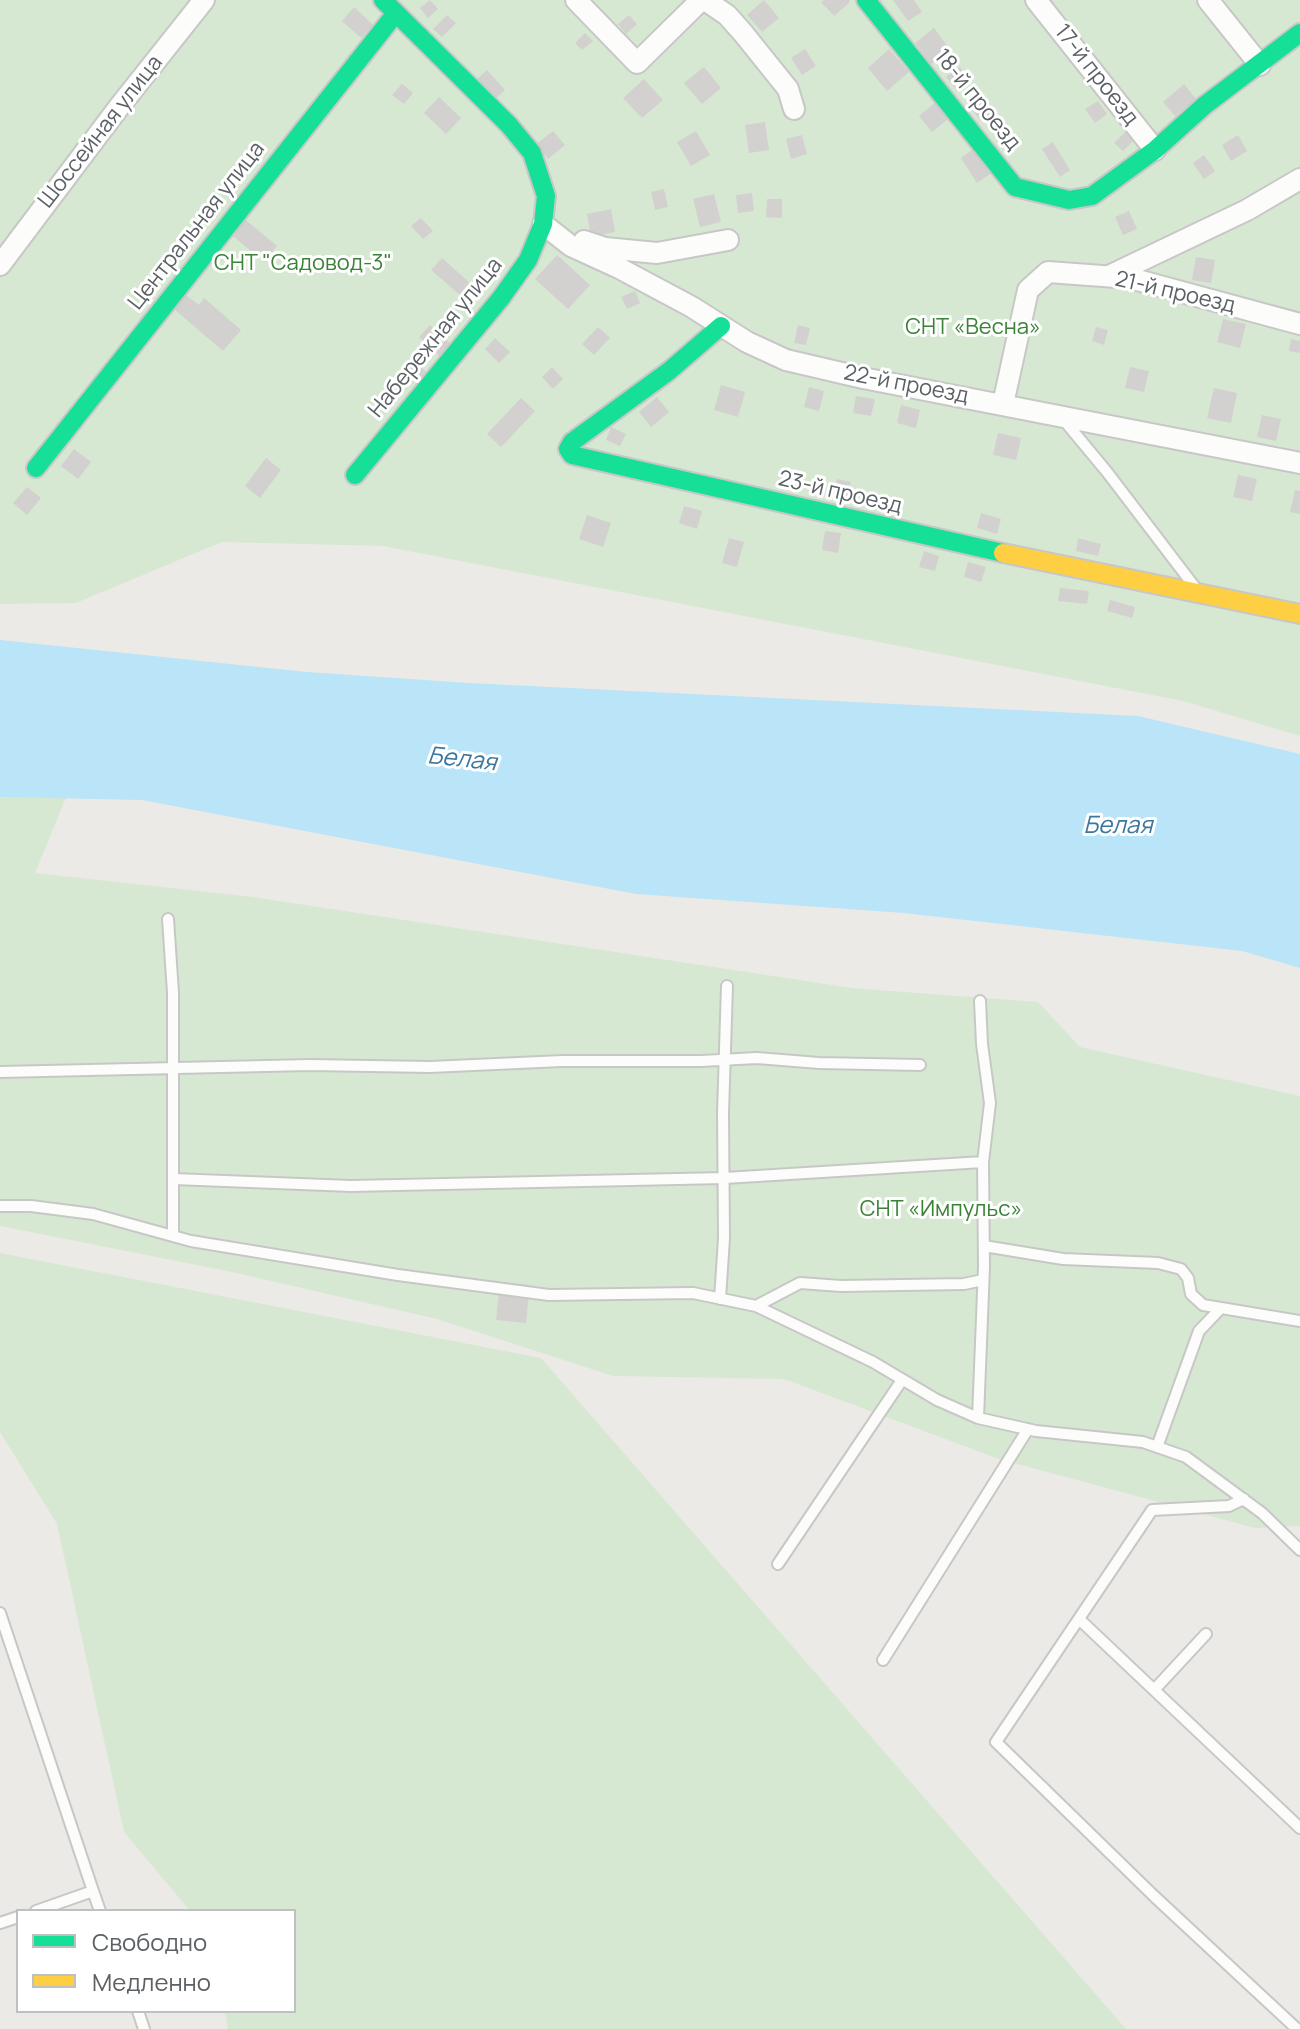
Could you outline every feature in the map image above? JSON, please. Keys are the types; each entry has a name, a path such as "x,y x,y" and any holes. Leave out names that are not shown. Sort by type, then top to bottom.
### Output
{"street":[{"name":"Шоссейная улица","path":"0,265 204,0"},
{"path":"576,0 637,63 703,0 727,15 743,33 788,89 794,109"},
{"name":"18-й проезд","path":"866,0 1015,187 1069,200 1092,196 1155,150"},
{"name":"17-й проезд","path":"1036,0 1155,150"},
{"path":"1208,0 1260,65"},
{"path":"389,6 509,125 532,153 546,196 543,224 605,248 629,251 657,253 728,240"},
{"name":"Центральная улица","path":"36,468 389,6"},
{"path":"1155,150 1205,105 1300,33"},
{"path":"1109,276 1155,256 1300,179"},
{"name":"22-й проезд","path":"543,224 571,246 619,268 747,342 786,360 863,378 1300,463"},
{"name":"Набережная улица","path":"355,475 501,298 528,260 543,224"},
{"name":"21-й проезд","path":"1003,404 1028,290 1048,272 1130,278 1300,324"},
{"name":"23-й проезд","path":"721,326 669,371 572,442 568,449 572,455 1031,560 1300,614"}],"lane":[{"path":"1059,415 1107,472 1200,594"},
{"path":"168,919 173,993 173,1236"},
{"path":"720,1299 727,986"},
{"path":"978,1418 984,1246 983,1162 990,1103 980,1001"},
{"path":"0,1072 757,1058 920,1065"},
{"path":"174,1179 351,1186 725,1178 983,1162"},
{"path":"0,1206 31,1206 93,1214 173,1236 398,1275 549,1295 693,1293 756,1306 978,1418 1028,1429 1143,1442 1186,1457 1262,1513 1300,1550"},
{"path":"984,1246 1063,1259 1158,1263 1181,1269 1188,1278 1191,1294 1203,1305 1300,1321"},
{"path":"756,1306 800,1283 841,1286 964,1284 983,1280"},
{"path":"1157,1447 1199,1331 1220,1309"},
{"path":"778,1564 902,1380"},
{"path":"883,1660 1028,1429"},
{"path":"1244,1499 1229,1506 1152,1510 996,1742 1155,1897 1297,2029"},
{"path":"0,1613 99,1909"},
{"path":"1079,1619 1300,1828"},
{"path":"1154,1690 1206,1634"},
{"path":"42,1909 93,1891"}],"green space":[{"name":"СНТ «Весна»","path":"0,0 1300,0 1300,736 1183,701 383,546 222,542 76,603 0,604"},
{"name":"СНТ «Импульс»","path":"0,797 66,798 35,873 253,897 852,988 1038,1002 1080,1047 1300,1096 1300,1526 1255,1528 999,1459 784,1379 613,1376 437,1319 232,1272 0,1226"},
{"path":"0,1253 541,1358 1126,2029 228,2029 225,2013 296,2013 296,1909 188,1909 124,1832 57,1524 0,1432"}],"water":[{"name":"Белая","path":"0,640 307,672 469,683 1138,716 1300,754 1300,968 1242,951 904,913 636,894 142,800 0,797"}],"building":[{"path":"430,0 438,9 428,18 420,8"},
{"path":"764,0 779,18 762,32 747,15"},
{"path":"893,0 914,0 922,12 908,21"},
{"path":"821,2 850,2 834,16"},
{"path":"354,7 373,25 361,38 342,21"},
{"path":"447,15 456,23 442,37 433,29"},
{"path":"629,15 637,24 626,34 618,24"},
{"path":"934,28 950,50 931,64 915,43"},
{"path":"585,33 593,41 582,50 575,43"},
{"path":"805,49 816,66 802,75 791,58"},
{"path":"889,49 909,72 887,91 868,68"},
{"path":"704,67 721,88 702,104 684,83"},
{"path":"960,67 970,81 957,91 946,77"},
{"path":"487,70 505,90 494,100 476,80"},
{"path":"644,79 663,100 642,118 623,98"},
{"path":"402,84 413,93 404,104 392,95"},
{"path":"1184,84 1196,99 1175,116 1163,102"},
{"path":"439,97 461,118 446,134 424,113"},
{"path":"982,101 994,114 983,123 972,110"},
{"path":"1098,101 1107,114 1095,123 1085,109"},
{"path":"936,102 949,118 932,132 919,116"},
{"path":"765,122 769,150 749,153 745,125"},
{"path":"553,131 565,145 548,159 536,144"},
{"path":"696,131 710,155 691,166 677,142"},
{"path":"1125,132 1134,140 1123,151 1114,143"},
{"path":"802,135 807,154 791,159 786,139"},
{"path":"1238,135 1247,151 1231,161 1222,145"},
{"path":"1053,142 1070,170 1060,177 1042,149"},
{"path":"976,147 993,172 977,183 961,158"},
{"path":"1204,155 1215,171 1204,179 1193,163"},
{"path":"664,189 668,207 655,210 651,192"},
{"path":"752,193 754,211 738,213 736,195"},
{"path":"714,194 721,222 700,227 693,199"},
{"path":"767,199 782,199 782,218 766,217"},
{"path":"611,209 615,232 591,237 587,214"},
{"path":"1129,211 1137,229 1123,235 1115,217"},
{"path":"241,216 277,246 264,262 228,232"},
{"path":"421,218 433,231 423,239 411,226"},
{"path":"557,255 590,285 568,309 535,279"},
{"path":"1196,257 1215,260 1211,283 1192,280"},
{"path":"442,258 470,283 460,295 431,270"},
{"path":"635,291 640,303 627,309 621,297"},
{"path":"186,295 199,305 204,298 241,330 223,351 174,309"},
{"path":"1223,319 1246,324 1240,348 1217,342"},
{"path":"430,325 452,345 441,357 419,337"},
{"path":"798,325 810,328 806,345 794,343"},
{"path":"598,327 610,338 594,355 582,344"},
{"path":"1096,327 1108,330 1104,345 1092,341"},
{"path":"495,338 510,352 499,363 485,349"},
{"path":"1291,339 1300,341 1300,353 1289,351"},
{"path":"415,361 426,372 418,381 406,370"},
{"path":"552,367 563,379 553,389 542,377"},
{"path":"1130,367 1149,371 1144,392 1125,388"},
{"path":"721,385 745,392 738,417 714,410"},
{"path":"809,387 824,391 819,411 804,407"},
{"path":"1214,388 1237,393 1231,423 1207,418"},
{"path":"856,396 875,399 871,416 853,413"},
{"path":"657,397 669,412 651,427 639,412"},
{"path":"521,398 535,411 501,447 487,434"},
{"path":"901,405 920,410 916,428 897,423"},
{"path":"1262,415 1281,419 1276,441 1257,437"},
{"path":"611,427 626,434 620,446 606,440"},
{"path":"998,433 1021,438 1016,460 993,455"},
{"path":"74,449 91,462 78,479 61,466"},
{"path":"266,458 281,470 260,498 245,486"},
{"path":"1238,475 1257,479 1252,501 1233,497"},
{"path":"837,479 851,482 847,499 833,495"},
{"path":"27,487 41,498 27,515 13,503"},
{"path":"1295,490 1300,491 1300,514 1290,512"},
{"path":"684,506 702,511 697,529 679,523"},
{"path":"981,513 1001,519 997,534 977,528"},
{"path":"587,515 611,523 603,547 579,539"},
{"path":"825,531 841,533 838,553 822,550"},
{"path":"729,538 744,542 737,567 722,563"},
{"path":"1078,538 1101,544 1098,556 1076,551"},
{"path":"924,551 939,556 935,571 919,567"},
{"path":"968,562 986,567 981,582 964,577"},
{"path":"1060,588 1089,591 1087,604 1058,601"},
{"path":"1110,600 1135,607 1132,618 1107,611"},
{"path":"500,1282 530,1285 526,1323 496,1320"}],"traffic: fast":[{"path":"355,475 501,298 528,260 543,224 546,196 532,153 509,125 383,0"},
{"path":"866,0 1015,187 1069,200 1092,196 1155,150 1205,105 1300,33"},
{"path":"36,468 396,13"},
{"path":"721,326 669,371 572,442 568,449 572,455 1003,553"}],"traffic: slow":[{"path":"1003,553 1300,614"}],"park label":[{"name":"СНТ \"Садовод-3\"","path":"303,264"}]}
